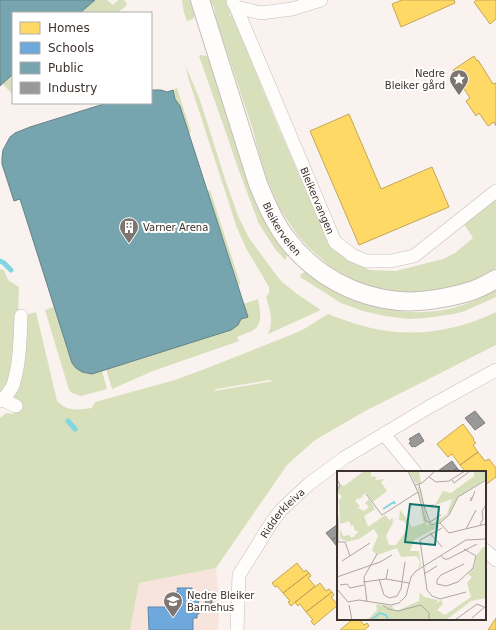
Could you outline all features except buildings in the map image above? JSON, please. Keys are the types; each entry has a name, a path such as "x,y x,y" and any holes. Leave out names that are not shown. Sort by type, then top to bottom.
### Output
{"main road":[{"name":"Bleikerveien","path":"200,0 258,184 270,211 285,237 297,252 315,268 333,280 353,290 377,298 400,302 424,301 450,296 475,290 496,279"}],"street":[{"name":"Bleikervangen","path":"234,3 261,13 292,10 321,0"},
{"name":"Bleikervangen","path":"234,3 335,242 352,255 366,261 391,261 414,256 496,190"},
{"path":"16,406 1,401 12,386 16,373 19,356 21,316"},
{"name":"Ridderkleiva","path":"237,630 239,575 272,522 282,509 315,479 344,458 429,407 496,370"},
{"path":"384,434 414,471"},
{"path":"486,551 496,560"}],"shaded area":[{"path":"216,568 219,614 218,630 130,630 139,583"}],"green space":[{"path":"95,0 107,0 113,5 118,0 124,0 127,3 126,6 118,12 81,12"},
{"path":"182,0 191,0 195,16 191,20 187,21"},
{"path":"208,0 229,0 231,11 229,17 232,14 280,131 329,244 347,260 370,270 396,271 443,259 455,253 473,238 464,224 496,199 496,268 471,281 447,288 428,292 399,292 369,286 352,279 331,267 310,249 298,236 280,209 264,172 252,127 216,19 214,7"},
{"path":"199,56 207,56 210,60 256,205 268,228 286,253 287,256 285,260 275,249 259,224"},
{"path":"186,67 200,100 238,216 249,238 281,281 321,310 268,334 271,325 270,311 266,297 269,293 269,287 246,248 237,228"},
{"path":"12,74 12,94 2,83"},
{"path":"177,88 191,132 189,133 180,106 175,99 173,90"},
{"path":"210,190 240,283 239,286 207,191"},
{"path":"0,269 4,270 8,280 19,287 18,312 10,382 0,395"},
{"path":"305,272 333,291 352,300 402,312 436,311 452,308 475,300 496,290 496,297 465,311 454,314 409,319 385,316 363,311 341,303 300,277 301,274"},
{"path":"258,299 260,307 260,321 256,328 252,331 237,337 239,341 153,371 112,389 106,369 238,325 241,319 248,317 243,304"},
{"path":"54,307 72,363 75,367 85,373 102,371 107,389 81,396 72,393 69,390 45,310"},
{"path":"36,312 57,401 70,409 92,408 95,402 175,380 293,334 328,314 371,328 387,331 419,332 451,328 481,319 496,312 496,345 367,410 315,440 287,465 216,568 139,583 130,630 0,630 0,418 6,413 13,414 17,400 12,398 26,315","holes":["269,380 274,381 214,391 216,389"]}],"waterway":[{"path":"0,261 11,270"},
{"path":"68,421 75,429"}],"place":[{"name":"Nedre Bleiker gård","path":"459,96"},
{"name":"Varner Arena","path":"129,244"},
{"name":"Nedre Bleiker Barnehus","path":"173,618"}]}
